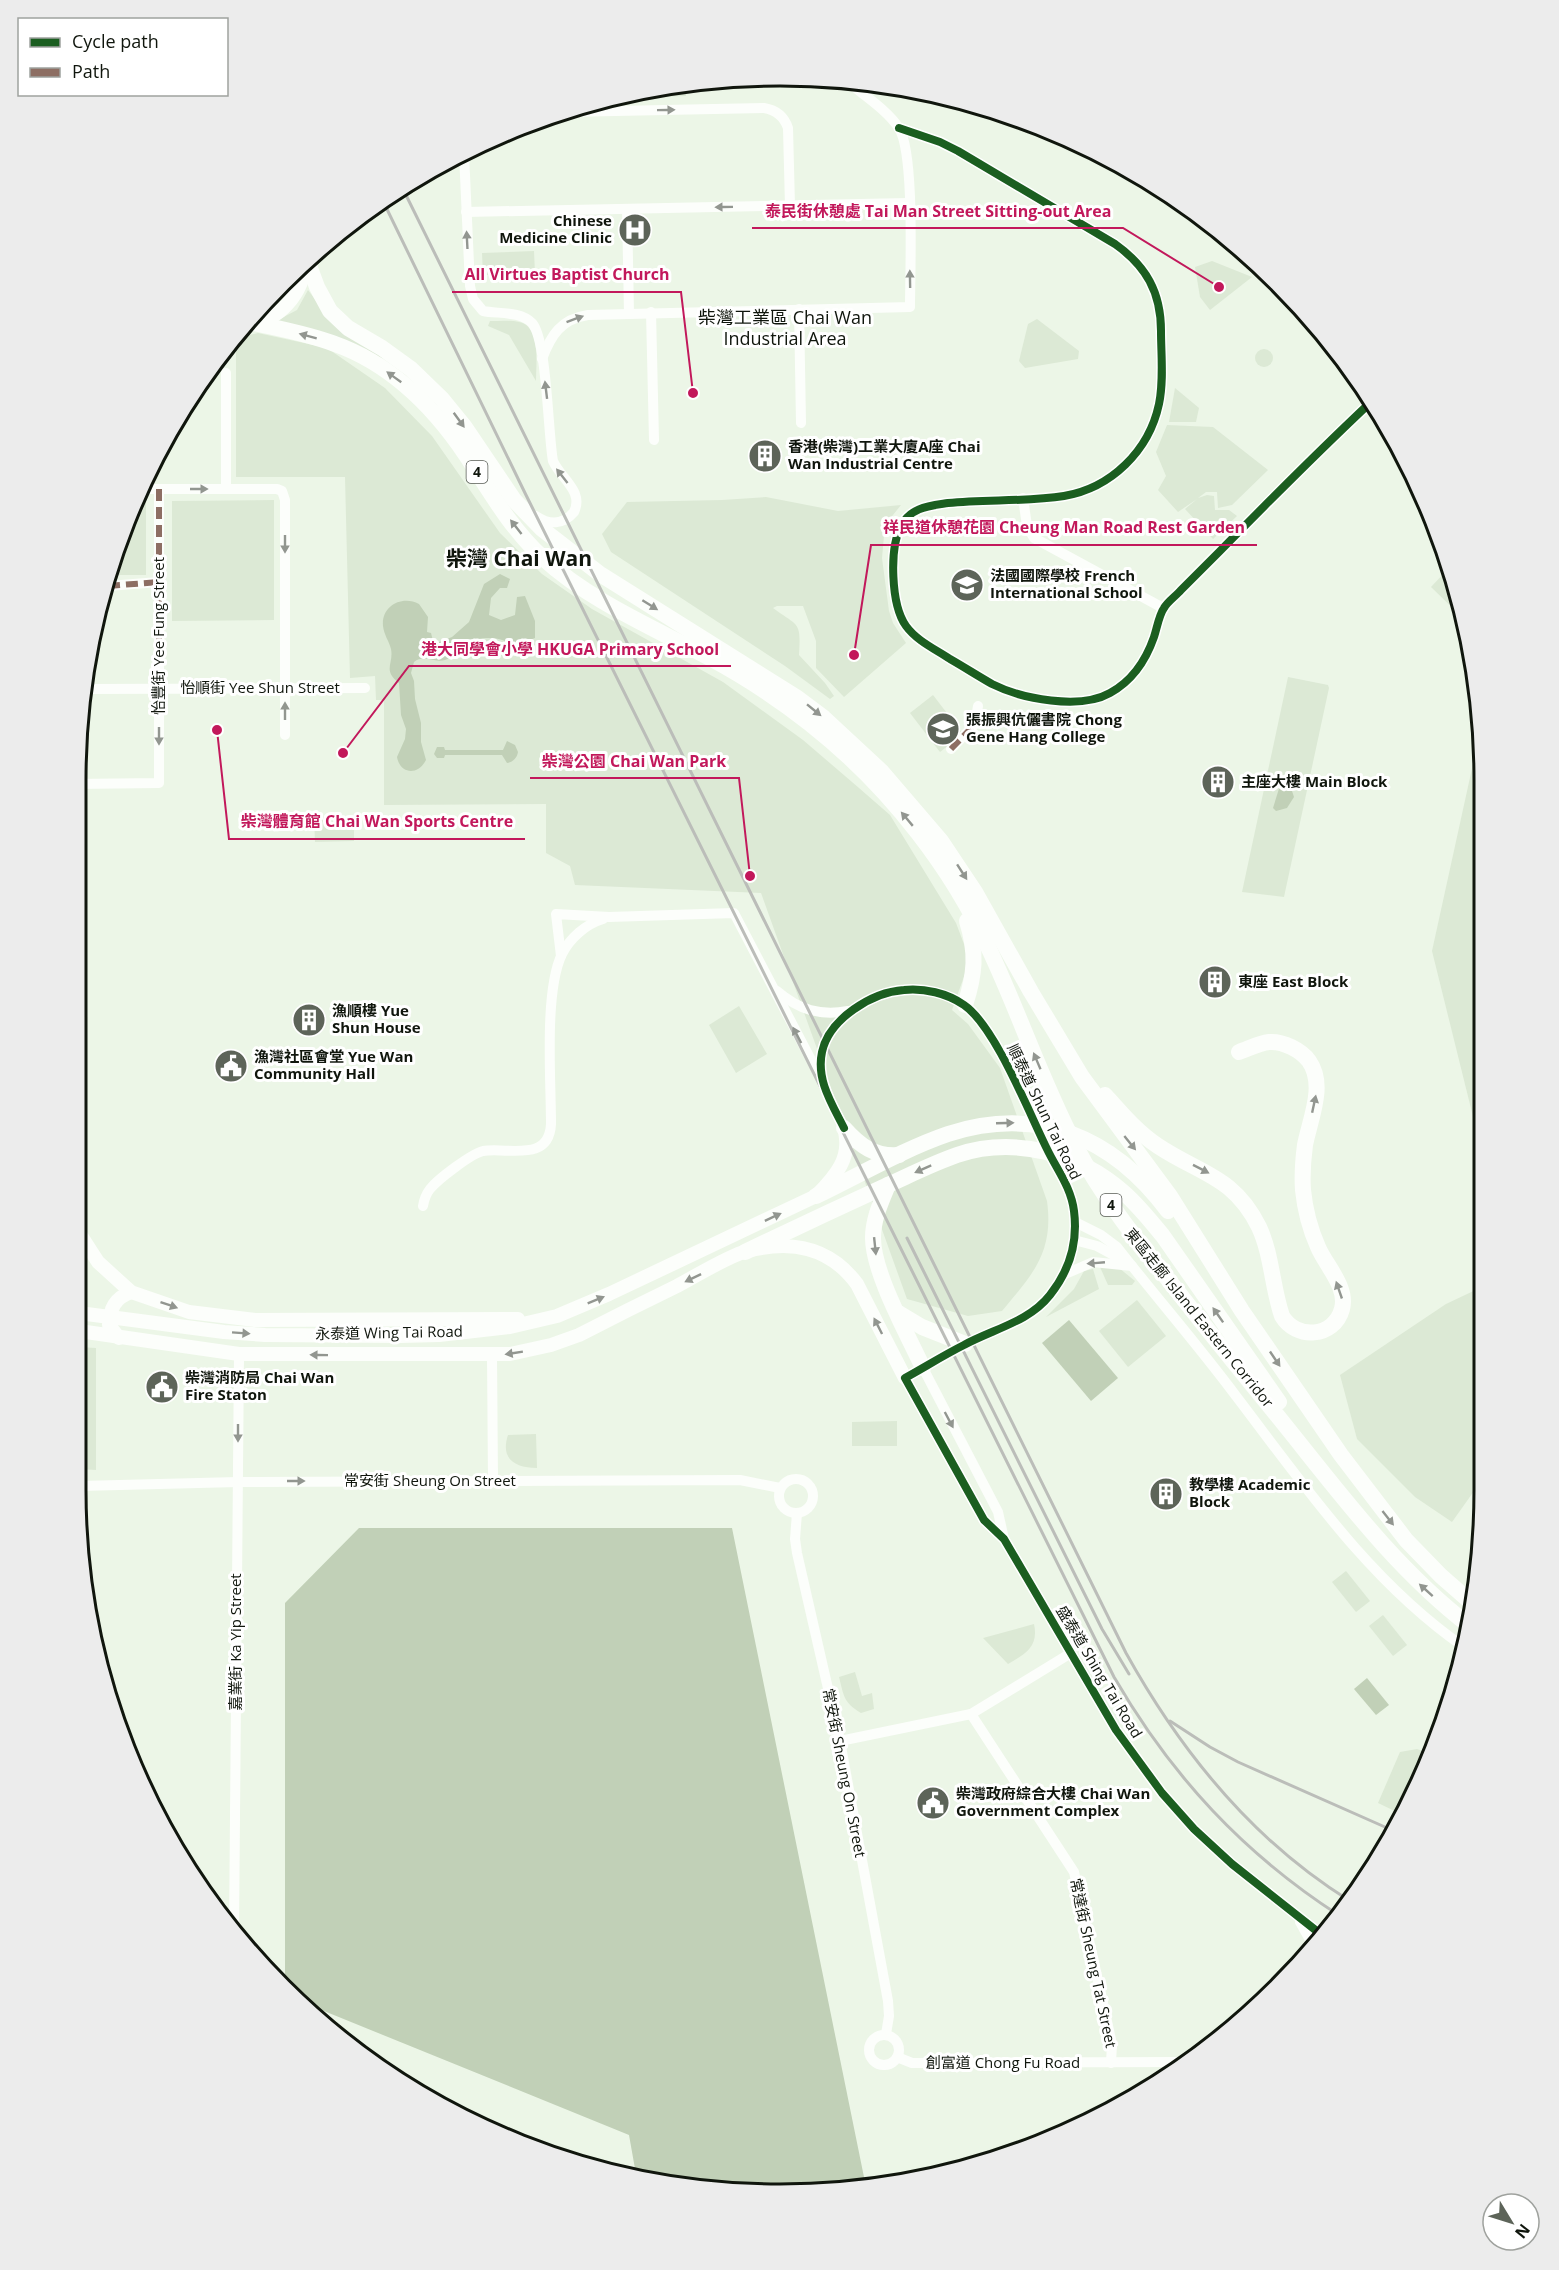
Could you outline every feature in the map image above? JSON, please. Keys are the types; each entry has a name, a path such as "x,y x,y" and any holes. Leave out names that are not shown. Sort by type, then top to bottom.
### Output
{"highway":[{"name":"東區走廊 Island Eastern Corridor","path":"310,269 316,287 330,310 348,328 396,358 430,387 464,426 514,500 542,529 584,563 782,686 824,718 871,760 909,801 959,867 1061,1042 1101,1105 1170,1196 1242,1311 1341,1455 1389,1520 1428,1564 1465,1597"},
{"name":"東區走廊 Island Eastern Corridor","path":"257,324 320,339 345,348 387,372 409,388 448,430 516,528 547,561 591,593 729,668 806,720 872,779 916,831 953,884 988,946 1056,1108 1098,1186 1127,1229 1384,1548 1413,1578 1461,1619"},
{"path":"953,884 965,913 974,952 974,975 965,1005"},
{"path":"1061,1042 1102,1091 1146,1137 1174,1156 1215,1176 1238,1196 1251,1212 1262,1234 1284,1320 1299,1331 1320,1332 1336,1320 1342,1308 1343,1298 1317,1246 1304,1199 1303,1158 1316,1094 1315,1072 1304,1055 1283,1045 1270,1042 1239,1052"},
{"path":"816,1196 948,1134 986,1125 1011,1123 1036,1124 1062,1130 1110,1153 1153,1192 1242,1311"},
{"path":"844,1128 858,1143 874,1153 889,1156 900,1155"},
{"path":"745,1252 958,1154 1002,1147 1018,1147 1074,1160 1097,1172 1123,1192 1144,1213 1275,1396 1334,1485"},
{"path":"888,1185 875,1220 873,1239 877,1264 922,1368"},
{"path":"897,1312 922,1327 965,1344"}],"main road":[{"path":"261,319 275,315 287,305 300,288 303,276"},
{"path":"816,1196 840,1168 847,1145 844,1128"},
{"name":"永泰道 Wing Tai Road","path":"86,1314 242,1333 400,1336 481,1330 542,1321 609,1294 816,1196"},
{"path":"86,1243 98,1262 131,1292 189,1312 255,1320 492,1318 542,1321"},
{"name":"永泰道 Wing Tai Road","path":"86,1332 239,1353 492,1356 537,1349 565,1341 745,1252 787,1246 818,1251 838,1263 857,1284 905,1378"},
{"path":"119,1338 109,1325 110,1313 113,1304 121,1296 131,1292"}],"street":[{"path":"542,359 553,335 569,320 588,315 910,307 906,151 899,128 893,120 857,90"},
{"path":"592,111 764,108 775,111 783,118 788,128 790,206"},
{"path":"899,128 940,142 958,151 1115,243 1142,267 1157,296 1161,318 1161,391 1155,417 1138,451 1119,471 1090,488 1062,496 930,506 913,511 904,520 895,542 896,595 902,618 917,637 994,685 1022,695 1069,702 1091,700 1112,692 1136,672 1152,642 1163,608 1296,473 1365,407"},
{"path":"464,162 470,286 473,299 483,311 517,315 532,324 538,337 542,359 553,461 557,470 573,488 577,503 570,516 562,521 551,523 541,519 514,500"},
{"path":"466,212 909,203"},
{"path":"627,209 628,313"},
{"path":"799,309 801,423"},
{"path":"651,312 654,440"},
{"path":"226,373 226,489"},
{"path":"150,489 277,489 282,492 285,500 285,735"},
{"name":"怡豐街 Yee Fung Street","path":"86,784 159,783 159,489"},
{"path":"1023,498 1027,526 1034,538 1163,608"},
{"path":"113,585 159,582"},
{"name":"怡順街 Yee Shun Street","path":"91,689 365,688"},
{"path":"951,749 975,724 978,706"},
{"path":"576,936 570,939 559,934 556,914 609,916 734,913 823,1083 844,1128"},
{"path":"561,956 576,936 589,925 609,916"},
{"path":"423,1206 427,1194 434,1185 476,1154 484,1151 531,1150 543,1144 550,1131 551,1005 561,956 558,928"},
{"path":"772,987 805,1010 834,1014 851,1011"},
{"name":"順泰道 Shun Tai Road","path":"851,1011 884,995 902,990 940,993 965,1005 980,1021 996,1046 1051,1157 1063,1176 1074,1208 1074,1240 1063,1275 1051,1294 1035,1310 965,1344 905,1378"},
{"path":"823,1083 821,1053 825,1040 832,1028 851,1011"},
{"path":"1075,1222 1101,1235 1117,1247 1334,1524 1389,1583 1456,1642"},
{"path":"1074,1240 1097,1246 1132,1266"},
{"path":"1063,1275 1093,1262 1132,1266"},
{"name":"嘉業街 Ka Yip Street","path":"234,1919 239,1353"},
{"path":"492,1356 493,1480"},
{"name":"盛泰道 Shing Tai Road","path":"922,1368 998,1512 1004,1539"},
{"name":"盛泰道 Shing Tai Road","path":"905,1378 984,1520 1004,1539 1116,1730 1162,1793 1194,1829 1232,1864 1316,1930"},
{"path":"798,1478 808,1484 813,1493 811,1504 797,1513 786,1510 781,1506 778,1494 780,1488 787,1480 798,1478"},
{"name":"常安街 Sheung On Street","path":"86,1486 238,1482 740,1480 780,1488"},
{"name":"常安街 Sheung On Street","path":"797,1513 795,1539 797,1553 840,1741 888,2001 889,2016 886,2034"},
{"path":"840,1741 971,1714 1071,1653"},
{"name":"常達街 Sheung Tat Street","path":"971,1714 1074,1872 1112,2044 1111,2063"},
{"path":"1296,1916 1309,1938"},
{"path":"886,2034 898,2044 897,2057 891,2063 882,2065 877,2063 870,2056 870,2042 877,2036 886,2034"},
{"name":"創富道 Chong Fu Road","path":"897,2057 912,2063 1173,2062"}],"shaded area":[{"path":"686,92 686,96 657,97"},
{"path":"534,251 535,274 483,275 482,253"},
{"path":"1212,261 1252,277 1210,310 1200,297 1195,267"},
{"path":"308,290 331,321 393,362 276,321 297,310"},
{"path":"1037,319 1079,351 1078,359 1025,368 1019,361 1028,324"},
{"path":"490,321 519,322 531,331 536,347 536,381 509,335 488,326"},
{"path":"258,333 327,348 385,388 432,436 500,533 542,574 592,609 723,682 803,740 890,815 956,923 970,960 952,1010 968,1024 1000,1068 1047,1201 1047,1234 1039,1261 1002,1311 968,1316 907,1299 761,893 575,885 570,866 546,853 546,804 384,805 384,700 376,700 375,676 350,678 345,477 236,477 236,349 247,336"},
{"path":"1264,349 1270,352 1273,358 1270,364 1264,367 1258,364 1255,358 1258,352"},
{"path":"1175,388 1199,408 1196,422 1169,422"},
{"path":"1167,425 1213,427 1268,470 1232,505 1218,508 1217,492 1206,492 1198,498 1207,495 1214,496 1215,510 1229,510 1237,516 1213,539 1185,509 1197,499 1178,512 1158,490 1166,476 1156,452"},
{"path":"766,497 838,511 901,505 885,525 882,558 889,611 893,623 906,643 844,697 816,668 816,641 803,606 773,608 793,622 799,630 799,655 825,683 834,696 830,699 785,666 611,552 602,534 627,502"},
{"path":"274,500 274,620 172,621 172,501"},
{"path":"144,501 146,501 146,575 116,575"},
{"path":"500,574 510,579 507,588 500,588 491,598 489,615 501,620 515,615 517,597 525,596 535,621 535,638 518,643 494,638 480,639 445,660 421,659 414,662 411,673 421,723 421,742 426,760 419,769 405,770 397,757 405,739 406,729 401,715 399,683 390,670 392,654 384,632 385,613 394,604 400,602 419,604 428,617 427,632 431,633 433,641 439,642 452,637 469,622 484,584"},
{"path":"1443,575 1452,607 1431,587"},
{"path":"1288,677 1328,685 1329,688 1284,897 1242,892"},
{"path":"933,695 963,734 940,752 910,713"},
{"path":"507,741 515,745 518,752 511,762 507,763 502,755 445,755 444,758 437,758 434,754 437,747 444,747 445,750 503,750"},
{"path":"1473,763 1474,1121 1432,951"},
{"path":"1284,780 1291,788 1294,797 1287,808 1276,811 1273,808 1281,782"},
{"path":"354,816 354,841 315,842 314,817"},
{"path":"739,1006 767,1054 736,1073 709,1025"},
{"path":"1100,1267 1119,1268 1135,1281 1132,1285 1108,1285"},
{"path":"1093,1269 1099,1289 1046,1317 1074,1289 1084,1271"},
{"path":"1474,1291 1474,1491 1452,1522 1415,1497 1357,1439 1340,1375 1446,1304"},
{"path":"1137,1300 1166,1336 1128,1367 1099,1331"},
{"path":"1069,1320 1118,1378 1091,1401 1042,1343"},
{"path":"86,1347 96,1348 96,1470 86,1469"},
{"path":"897,1421 897,1446 852,1446 852,1422"},
{"path":"536,1434 537,1468 522,1466 511,1460 506,1450 508,1435"},
{"path":"359,1528 732,1528 864,2179 825,2183 734,2183 689,2179 635,2169 629,2135 319,2009 289,1981 285,1977 285,1603"},
{"path":"1346,1571 1370,1601 1356,1612 1332,1582"},
{"path":"1383,1615 1407,1645 1393,1656 1369,1626"},
{"path":"1034,1624 1034,1639 1029,1649 1008,1664 983,1638"},
{"path":"855,1672 862,1696 872,1693 874,1709 861,1713 845,1698 839,1677"},
{"path":"1367,1678 1389,1705 1376,1715 1354,1689"},
{"path":"1417,1749 1423,1751 1395,1811 1378,1803 1400,1752"}],"railway":[{"path":"406,195 1126,1653 1147,1690 1171,1725 1222,1792 1282,1851 1343,1896"},
{"path":"386,208 525,493 1114,1677 1160,1748 1213,1811 1272,1867 1332,1910"},
{"path":"907,1238 1102,1629 1129,1674"},
{"path":"1170,1721 1238,1762 1386,1828"}],"marked path":[{"path":"159,489 159,688"},
{"path":"113,586 159,582"},
{"path":"951,749 975,724 978,706"}],"cycle path":[{"path":"899,128 940,142 958,151 1115,244 1126,252 1143,271 1150,281 1158,304 1162,367 1159,404 1147,437 1125,465 1112,476 1081,492 1050,498 934,505 915,511 901,526 895,548 893,577 897,605 906,626 926,644 992,684 1035,698 1067,702 1098,698 1118,688 1142,662 1151,646 1161,614 1168,603 1365,407"},
{"path":"844,1128 823,1082 821,1062 826,1040 833,1029 854,1009 892,992 927,991 943,994 964,1005 988,1031 1070,1194 1075,1223 1071,1256 1057,1286 1032,1312 975,1339 905,1378 984,1520 1004,1539 1116,1730 1162,1793 1194,1829 1232,1864 1316,1930"}],"place":[{"name":"Chinese Medicine Clinic","path":"635,230"},
{"name":"泰民街休憩處 Tai Man Street Sitting-out Area","path":"1219,287"},
{"name":"All Virtues Baptist Church","path":"693,393"},
{"name":"香港(柴灣)工業大廈A座 Chai Wan Industrial Centre","path":"765,456"},
{"name":"法國國際學校 French International School","path":"967,585"},
{"name":"祥民道休憩花園 Cheung Man Road Rest Garden","path":"854,655"},
{"name":"張振興伉儷書院 Chong Gene Hang College","path":"943,729"},
{"name":"柴灣體育館 Chai Wan Sports Centre","path":"217,730"},
{"name":"港大同學會小學 HKUGA Primary School","path":"343,753"},
{"name":"主座大樓 Main Block","path":"1218,782"},
{"name":"柴灣公園 Chai Wan Park","path":"750,876"},
{"name":"東座 East Block","path":"1215,982"},
{"name":"漁順樓 Yue Shun House","path":"309,1020"},
{"name":"漁灣社區會堂 Yue Wan Community Hall","path":"231,1066"},
{"name":"柴灣消防局 Chai Wan Fire Staton","path":"162,1387"},
{"name":"教學樓 Academic Block","path":"1166,1494"},
{"name":"柴灣政府綜合大樓 Chai Wan Government Complex","path":"933,1803"}],"district":[{"name":"柴灣工業區 Chai Wan Industrial Area","path":"785,328"},
{"name":"柴灣 Chai Wan","path":"519,559"}]}
